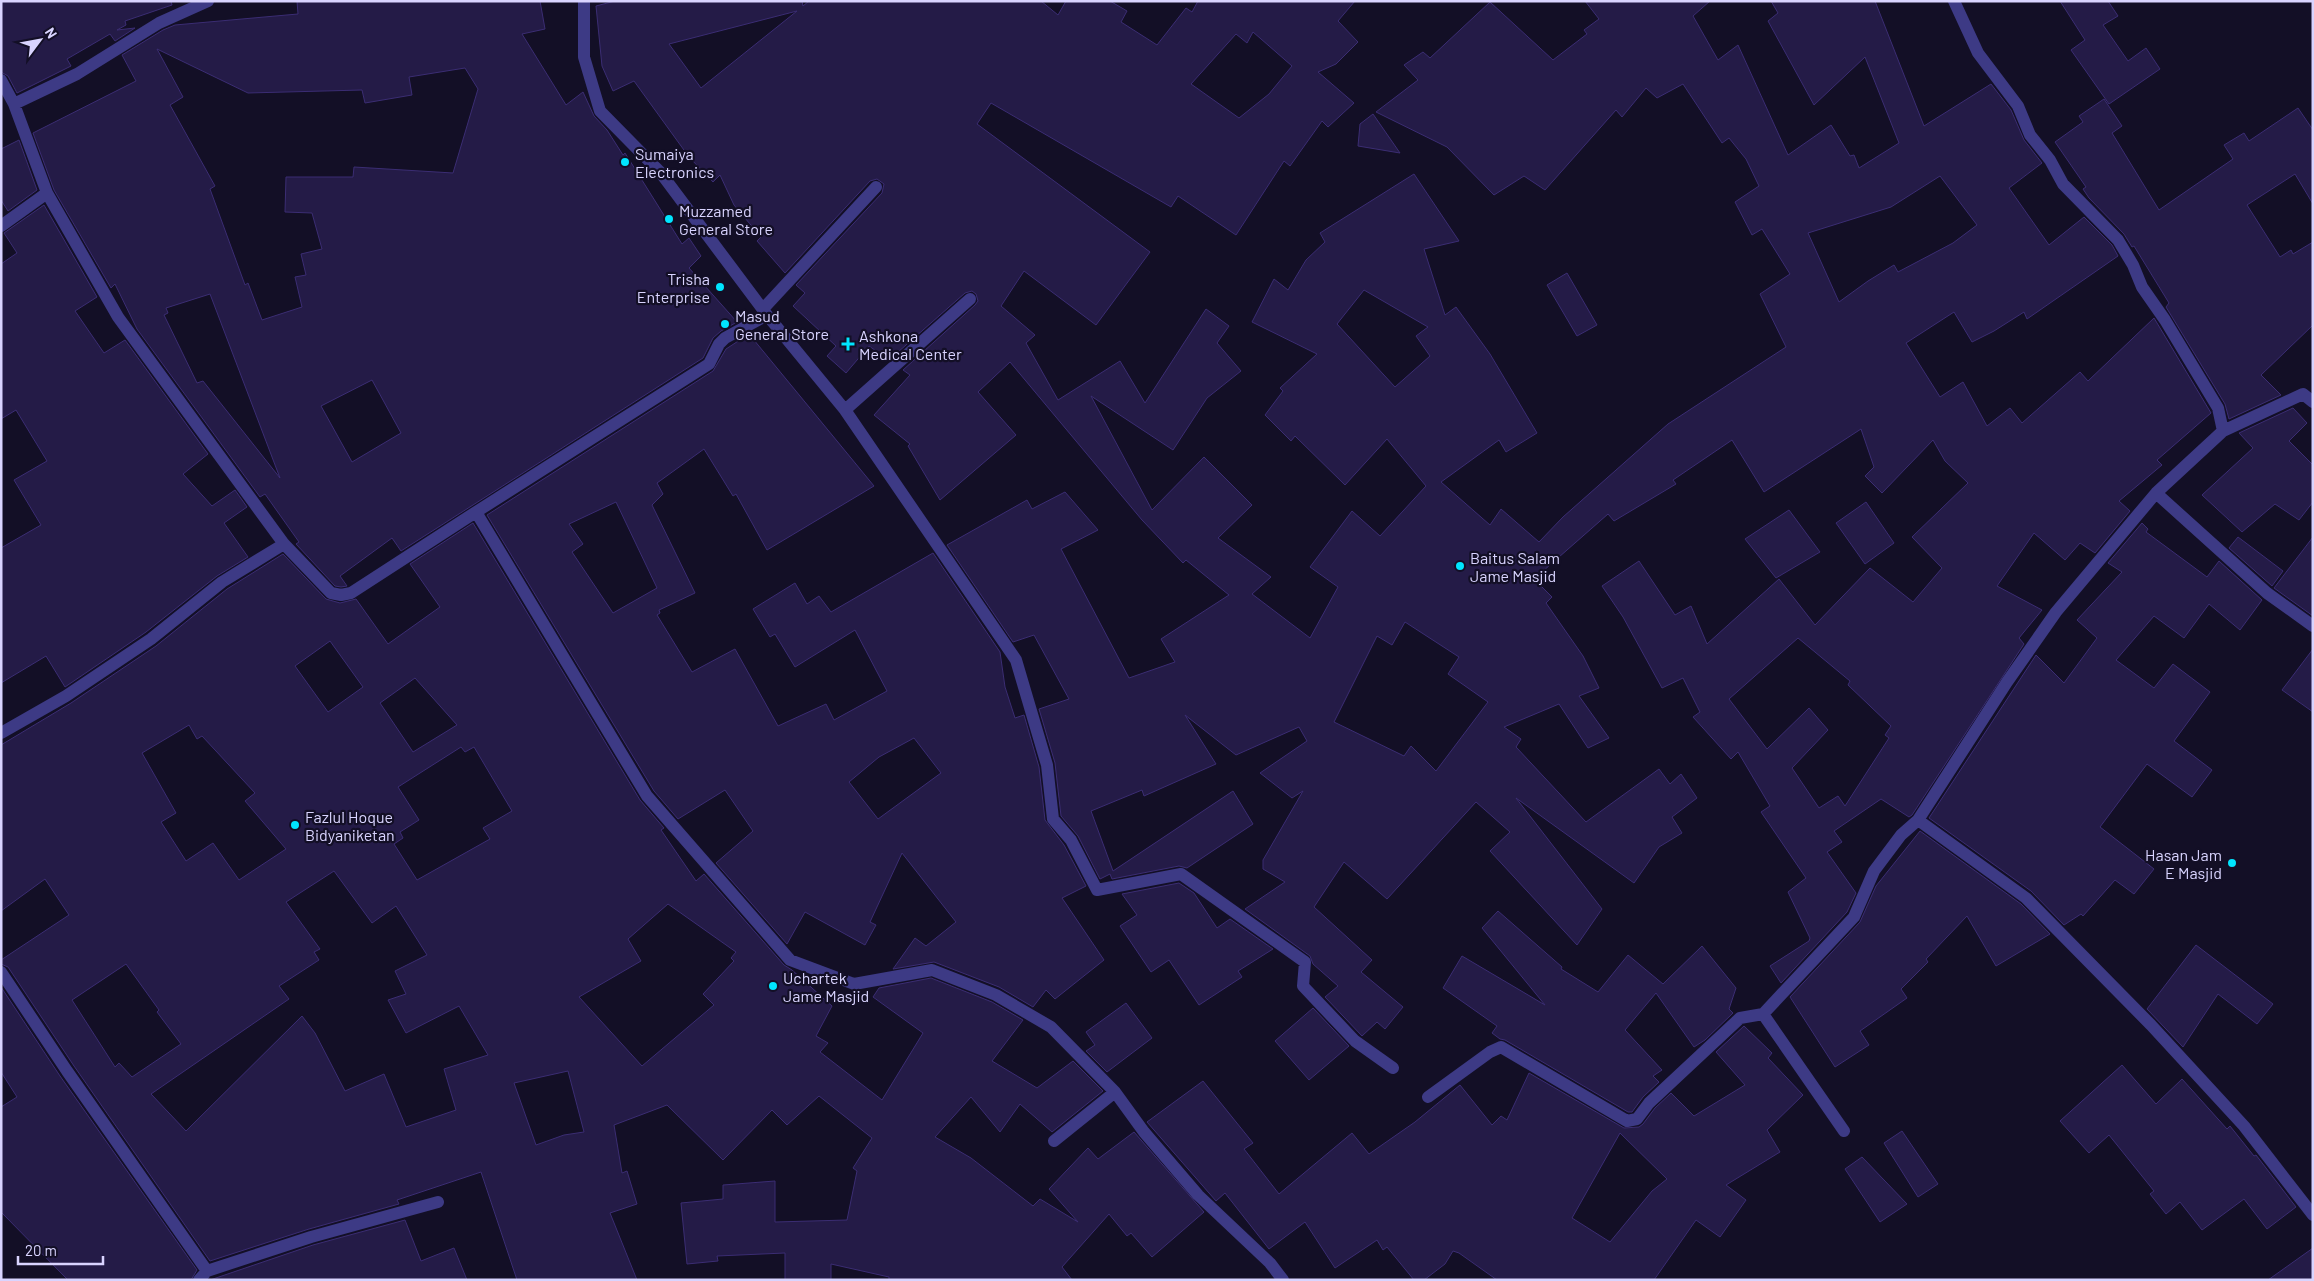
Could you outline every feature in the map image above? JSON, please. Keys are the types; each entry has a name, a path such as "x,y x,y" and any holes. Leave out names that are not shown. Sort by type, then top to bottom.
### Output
{"street":[{"path":"14,104 76,74 159,23 208,1"},
{"path":"584,1 584,57 600,111 660,172 765,312 845,410 1016,660 1047,765 1053,819 1071,840 1097,890 1181,874 1305,962 1303,986 1355,1041 1393,1068"},
{"path":"1954,1 1978,53 2018,106 2030,135 2050,160 2063,184 2118,240 2142,287 2165,320 2218,408 2223,431"},
{"path":"1,80 14,104 47,193 118,316 284,544 331,593 341,595 351,592 709,364 719,344 765,312 876,187"},
{"path":"1,226 47,193"},
{"path":"845,410 970,299"},
{"path":"1428,1097 1490,1052 1501,1047 1627,1121 1637,1118 1649,1103 1740,1018 1763,1014 1854,916 1874,871 1901,836 1918,820 2007,682 2056,612 2156,493 2223,431 2303,394 2313,402"},
{"path":"2156,493 2267,593 2313,626"},
{"path":"476,512 648,796 790,960 854,984 932,970 996,995 1052,1027 1114,1092 1144,1132 1198,1195 1270,1263 1283,1280"},
{"path":"1,733 66,696 143,644 222,582 284,544"},
{"path":"1918,820 2026,898 2150,1025 2244,1126 2313,1215"},
{"path":"1,972 203,1275 311,1237 438,1202"},
{"path":"1763,1014 1844,1131"},
{"path":"1054,1141 1114,1092"}],"building":[{"path":"1,1 171,1 172,5 125,21 126,25 117,30 135,28 115,41 110,34 67,59 71,66 17,93 8,76 1,72"},
{"path":"297,1 540,1 545,29 522,34 566,105 583,92 594,116 607,130 623,155 625,153 682,244 689,238 701,256 689,268 737,322 713,338 703,358 401,551 392,538 340,576 347,586 341,587 335,586 296,544 299,542 265,494 260,497 137,329 115,284 111,288 54,190 33,133 136,81 122,55 163,30 175,25 298,14","holes":["157,49 248,93 362,90 365,103 412,95 409,77 465,68 478,89 453,173 354,167 353,177 286,177 285,212 312,213 322,249 301,254 306,275 295,277 302,307 262,320 248,283 245,285 210,189 215,186 170,105 183,97","210,294 280,478 203,381 197,383 164,315 168,313 166,308","372,380 401,433 352,462 321,406"]},
{"path":"615,1 802,1 803,6 809,1 1041,1 1058,15 1066,1 1110,1 1127,11 1121,22 1157,45 1186,8 1192,12 1198,1 1355,1 1338,21 1358,42 1336,64 1318,72 1354,103 1328,127 1322,121 1290,166 1284,161 1236,235 1178,196 1171,207 991,103 977,124 1150,252 1096,325 1024,271 1001,306 1035,335 1026,343 1058,400 1120,361 1145,403 1206,309 1229,326 1217,343 1241,371 1207,398 1173,450 1091,396 1152,510 1204,457 1252,505 1218,538 1271,577 1252,594 1310,638 1338,587 1310,567 1352,511 1380,536 1426,486 1387,439 1345,485 1295,436 1291,441 1265,415 1283,391 1280,388 1317,354 1252,322 1274,279 1288,290 1306,260 1325,242 1320,233 1414,174 1459,241 1424,249 1445,315 1456,307 1490,354 1537,433 1506,452 1499,440 1441,482 1490,525 1501,509 1539,542 1563,517 1668,424 1786,347 1760,294 1790,274 1762,229 1752,235 1735,202 1759,186 1746,159 1729,138 1722,143 1683,84 1657,98 1646,88 1622,117 1616,110 1545,190 1524,176 1494,195 1447,147 1376,112 1418,80 1404,65 1423,52 1430,58 1490,2 1553,60 1587,34 1584,30 1599,19 1585,1 1710,1 1693,16 1718,60 1738,45 1788,155 1831,125 1850,156 1854,155 1859,168 1899,143 1865,57 1814,105 1768,21 1778,13 1771,1 1875,1 1924,126 1991,84 2011,110 2024,140 2042,163 2009,188 2049,245 2084,217 2112,245 2118,256 2027,319 2024,312 1972,342 1954,312 1906,343 1940,397 1963,382 1987,426 2010,408 2022,423 2080,372 2088,381 2154,318 2211,413 2157,460 2162,465 2119,501 2130,511 2095,553 2080,543 2065,560 2034,533 1997,586 2042,610 2019,638 2024,644 1912,815 1909,817 1881,799 1834,831 1842,842 1827,852 1856,893 1847,912 1781,983 1770,966 1809,941 1810,938 1788,892 1806,878 1761,812 1770,806 1738,752 1731,759 1693,717 1700,712 1683,678 1662,688 1623,617 1602,586 1639,561 1675,615 1691,606 1707,644 1779,579 1815,625 1870,568 1913,602 1942,568 1912,537 1968,483 1945,461 1933,440 1882,493 1865,476 1874,467 1861,429 1764,492 1732,440 1673,480 1676,484 1614,521 1608,514 1534,579 1552,597 1546,603 1583,656 1599,688 1579,696 1609,738 1588,748 1559,704 1504,727 1521,739 1516,747 1586,822 1659,769 1670,784 1681,774 1697,798 1672,817 1682,833 1659,847 1634,883 1516,798 1602,909 1577,945 1490,851 1510,832 1476,802 1387,899 1344,862 1314,907 1372,960 1361,972 1403,1007 1385,1029 1377,1022 1362,1036 1325,997 1338,986 1313,964 1310,956 1245,909 1285,882 1263,869 1263,860 1303,791 1292,798 1260,773 1307,741 1299,727 1236,755 1185,715 1216,764 1144,796 1142,790 1091,811 1113,871 1233,791 1253,824 1187,868 1179,866 1112,879 1110,874 1100,879 1078,836 1061,816 1055,763 1039,709 1069,699 1034,635 1013,642 947,545 1027,500 1032,509 1065,492 1098,530 1061,549 1129,678 1175,662 1161,639 1229,595 1186,560 1183,563 1142,520 1010,362 978,392 1016,435 940,500 908,446 910,444 874,415 910,375 903,370 975,305 978,301 976,294 972,291 965,293 889,360 869,346 846,373 827,356 836,346 793,306 805,293 796,285 882,193 884,184 877,179 870,181 785,273 757,241 761,237 734,205 720,175 713,182 689,157 634,81 613,91 602,66 596,6","holes":["797,11 701,88 669,44","1253,32 1292,66 1269,94 1239,118 1191,84 1236,34 1247,43","1940,176 1977,225 1953,243 1898,272 1894,265 1839,302 1808,233 1891,207","1364,290 1428,327 1416,336 1430,356 1395,387 1337,324","1405,622 1459,657 1448,674 1488,702 1436,771 1411,746 1404,756 1334,722 1377,636 1392,645","1798,638 1850,681 1848,685 1891,726 1885,735 1889,738 1845,806 1838,796 1819,808 1792,768 1828,730 1809,708 1767,749 1729,699"]},
{"path":"2060,1 2108,1 2118,16 2103,25 2128,61 2146,48 2160,69 2109,104 2071,50 2085,40"},
{"path":"2104,99 2122,126 2112,133 2159,210 2233,159 2224,145 2244,133 2249,141 2298,108 2313,130 2313,204 2295,174 2247,205 2280,257 2291,250 2293,254 2313,242 2313,325 2261,375 2281,395 2229,419 2225,404 2166,307 2169,303 2134,246 2132,247 2124,234 2089,198 2083,189 2086,187 2055,142 2083,122 2079,116"},
{"path":"1373,114 1400,153 1358,146 1360,124"},
{"path":"19,140 37,190 8,211 1,200 1,149"},
{"path":"44,205 97,297 75,311 104,353 125,340 208,454 183,474 212,506 235,490 247,507 224,523 248,557 217,576 146,632 65,687 46,656 1,683 1,548 41,525 14,480 47,461 16,410 1,419 1,264 17,253 4,233"},
{"path":"1567,273 1597,325 1577,336 1547,285"},
{"path":"749,334 874,486 767,550 736,494 733,496 704,449 657,483 663,494 652,505 695,593 659,610 660,613 657,615 692,672 735,649 778,726 826,704 834,720 887,691 855,630 795,667 775,634 770,637 753,609 795,583 807,604 819,596 831,612 933,553 1000,652 1005,687 1015,718 1024,715 1039,767 1045,820 1064,845 1086,886 1062,898 1104,960 1055,999 1046,990 1033,1007 999,987 934,962 893,969 915,938 926,946 956,922 902,853 870,922 876,925 865,945 805,912 787,944 716,863 753,831 725,790 678,819 654,791 487,515 713,371 726,349","holes":["616,502 657,588 613,613 572,552 583,544 569,524","914,738 941,773 878,819 849,782 879,757"]},
{"path":"2293,408 2307,423 2289,441 2313,465 2313,502 2299,520 2275,504 2242,532 2202,495 2253,448 2239,433"},
{"path":"1866,502 1894,543 1865,564 1836,523"},
{"path":"1789,510 1820,552 1776,578 1745,539"},
{"path":"473,523 640,800 664,828 661,830 696,881 704,874 784,965 832,1006 816,1036 828,1043 820,1052 882,1100 923,1033 873,997 879,988 931,978 992,1002 1023,1020 992,1061 1037,1088 1073,1061 1103,1091 1052,1132 1020,1104 1000,1132 971,1097 935,1137 971,1158 1033,1206 1040,1199 1078,1222 1049,1189 1088,1148 1098,1159 1134,1132 1204,1212 1152,1257 1131,1233 1127,1236 1109,1214 1062,1267 1072,1280 889,1280 889,1277 831,1264 831,1280 785,1280 785,1253 717,1256 718,1261 687,1264 681,1203 723,1199 723,1185 775,1181 775,1222 847,1220 857,1171 853,1168 872,1138 819,1096 787,1125 772,1110 723,1160 667,1105 614,1125 622,1173 627,1171 637,1204 610,1213 637,1280 517,1280 481,1172 397,1200 399,1204 309,1229 210,1261 74,1066 8,967 1,964 1,960 69,915 45,879 1,911 1,745 71,703 156,646 227,589 283,554 326,599 340,603 356,599 388,644 440,607 410,564","holes":["330,641 363,687 328,712 295,666","415,678 457,725 413,752 380,703","189,725 197,739 202,736 255,793 245,801 286,849 239,880 213,843 186,861 161,822 176,813 142,753","461,747 465,752 474,747 512,811 483,828 490,839 417,880 394,844 403,838 400,832 419,820 398,787","334,871 372,923 396,906 427,955 395,971 406,994 388,1000 406,1033 459,1006 488,1055 444,1069 456,1110 406,1127 384,1074 345,1091 315,1033 302,1016 186,1131 151,1094 289,999 279,986 319,960 314,952 320,949 286,902","668,904 736,952 731,958 734,961 703,994 714,1005 642,1066 579,997 641,961 628,939","126,964 159,1010 157,1012 181,1044 132,1077 119,1063 115,1067 72,1000","568,1071 584,1132 564,1135 536,1145 514,1083"]},
{"path":"2142,523 2148,529 2146,532 2207,577 2219,561 2262,600 2240,630 2209,604 2184,638 2154,616 2116,660 2154,688 2173,664 2210,692 2174,741 2212,770 2192,797 2147,764 2100,827 2154,869 2134,894 2115,880 2083,916 2081,914 2064,925 2031,891 1929,818 2036,655 2064,683 2097,638 2077,620 2122,572 2108,563"},
{"path":"2238,537 2283,571 2272,586 2229,548"},
{"path":"2313,537 2313,616 2274,588"},
{"path":"2313,649 2313,712 2282,690"},
{"path":"1920,831 2021,904 2050,934 1996,966 1967,916 1926,959 1928,962 1901,989 1907,998 1860,1031 1869,1045 1835,1067 1790,997 1860,922 1876,886"},
{"path":"1179,883 1194,893 1217,928 1230,919 1273,949 1238,971 1242,977 1199,1005 1169,960 1151,972 1120,926 1137,915 1122,894"},
{"path":"1498,911 1562,967 1561,969 1598,992 1628,955 1663,984 1702,946 1736,988 1729,1009 1733,1013 1705,1040 1694,1047 1656,993 1625,1030 1662,1070 1653,1076 1659,1082 1643,1097 1632,1112 1628,1112 1505,1040 1500,1039 1492,1033 1497,1026 1443,988 1462,956 1545,1005 1482,928"},
{"path":"2196,945 2273,1004 2257,1024 2218,994 2183,1047 2147,1009"},
{"path":"1,987 60,1076 197,1270 191,1280 68,1280 1,1212 1,1107 17,1097 1,1072"},
{"path":"1126,1003 1152,1038 1107,1072 1086,1051 1095,1045 1086,1032"},
{"path":"1313,1008 1349,1046 1309,1080 1275,1041"},
{"path":"1744,1026 1772,1053 1768,1058 1803,1095 1767,1130 1780,1152 1726,1185 1746,1200 1720,1237 1696,1220 1654,1280 1497,1280 1459,1253 1453,1251 1445,1264 1424,1280 1414,1280 1387,1247 1383,1250 1377,1240 1335,1268 1305,1222 1269,1249 1225,1193 1216,1201 1147,1122 1203,1081 1253,1143 1244,1149 1279,1194 1352,1133 1369,1154 1415,1122 1460,1085 1492,1125 1501,1116 1507,1120 1529,1073 1624,1128 1639,1127 1671,1093 1694,1116 1745,1085 1716,1052","holes":["1620,1133 1667,1179 1652,1191 1610,1242 1572,1218"]},
{"path":"2122,1065 2156,1104 2182,1079 2227,1129 2230,1126 2254,1156 2256,1155 2296,1207 2267,1229 2244,1199 2202,1230 2180,1202 2166,1214 2150,1194 2154,1191 2109,1135 2089,1153 2060,1121"},
{"path":"1902,1131 1938,1184 1918,1197 1884,1143"},
{"path":"1862,1157 1907,1204 1880,1222 1845,1169"},
{"path":"405,1220 421,1261 454,1248 467,1280 210,1280 313,1245"},
{"path":"2313,1248 2313,1280 2268,1280"}],"place":[{"name":"Sumaiya Electronics","path":"625,162"},
{"name":"Muzzamed General Store","path":"669,219"},
{"name":"Trisha Enterprise","path":"720,287"},
{"name":"Masud General Store","path":"725,324"},
{"name":"Ashkona Medical Center","path":"848,344"},
{"name":"Baitus Salam Jame Masjid","path":"1460,566"},
{"name":"Fazlul Hoque Bidyaniketan","path":"295,825"},
{"name":"Hasan Jam E Masjid","path":"2232,863"},
{"name":"Uchartek Jame Masjid","path":"773,986"}]}
